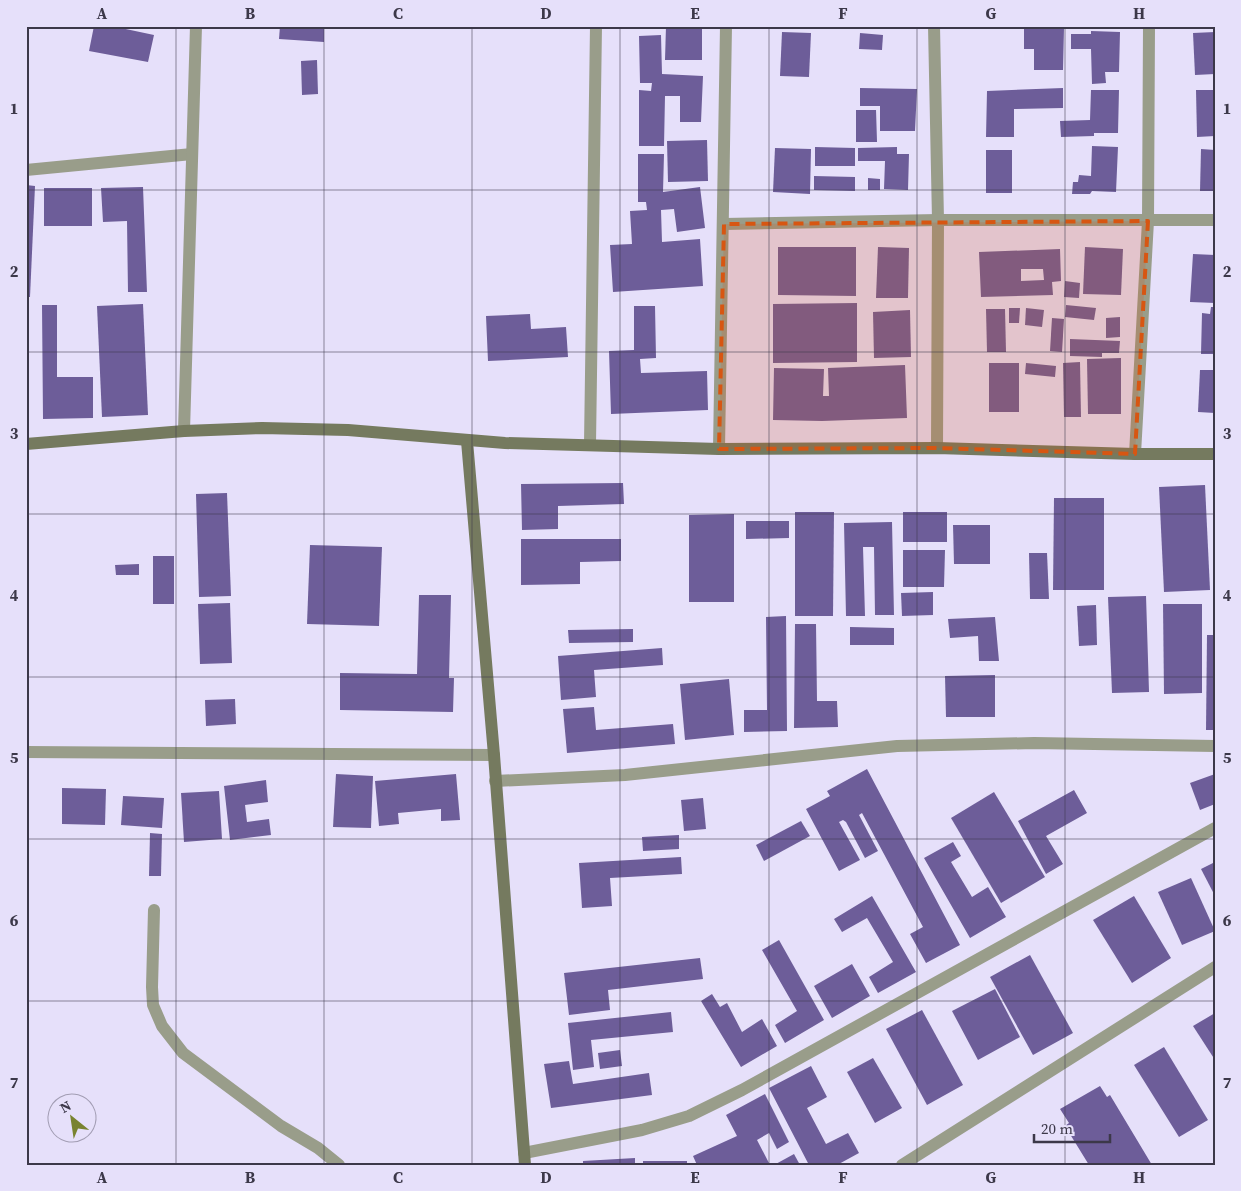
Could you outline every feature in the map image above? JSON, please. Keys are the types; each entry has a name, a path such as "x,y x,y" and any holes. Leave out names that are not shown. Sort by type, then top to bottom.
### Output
{"street":[{"path":"184,432 196,26"},
{"path":"590,444 596,26"},
{"path":"719,449 726,26"},
{"path":"934,26 938,220 936,448"},
{"path":"1135,454 1148,221 1149,26"},
{"path":"26,170 192,154"},
{"path":"724,224 938,220 1215,220"},
{"path":"26,444 262,428 348,430 467,441 719,449 936,448 1135,454 1215,454"},
{"path":"467,441 494,755 524,1159 642,1130 689,1116 742,1090 1215,828"},
{"path":"495,781 625,775 897,746 1034,742 1215,746"},
{"path":"26,752 494,755"},
{"path":"154,910 153,1006 162,1026 184,1053 281,1126 318,1148 339,1165"},
{"path":"902,1165 1215,967"}],"highlighted area":[{"path":"1148,221 1135,454 937,448 719,449 724,224"}],"building":[{"path":"94,26 121,26 121,28 154,35 148,62 89,51"},
{"path":"280,26 324,26 324,42 279,39"},
{"path":"666,26 702,26 702,60 665,60"},
{"path":"1064,28 1063,70 1034,70 1034,49 1024,49 1024,29"},
{"path":"1091,31 1120,32 1119,72 1105,72 1106,83 1092,84 1091,49 1071,49 1071,34 1091,34"},
{"path":"782,32 811,33 809,77 780,76"},
{"path":"1215,32 1215,74 1195,75 1193,33"},
{"path":"860,33 883,35 882,50 859,49"},
{"path":"661,35 662,74 703,76 701,122 680,122 680,96 665,96 664,146 639,146 639,90 651,91 652,83 640,83 639,36"},
{"path":"317,60 318,94 302,95 301,61"},
{"path":"860,88 917,89 915,131 880,131 880,106 860,106"},
{"path":"1063,88 1063,108 1014,109 1014,137 986,137 987,91"},
{"path":"1091,90 1119,90 1118,133 1094,133 1094,136 1061,137 1060,121 1090,120"},
{"path":"1196,90 1215,90 1215,136 1197,137"},
{"path":"856,110 876,110 877,142 856,142"},
{"path":"707,140 708,181 668,182 667,141"},
{"path":"1092,146 1118,147 1116,192 1092,191 1090,194 1072,194 1073,182 1078,182 1079,175 1091,176"},
{"path":"815,147 855,148 855,166 815,166"},
{"path":"897,147 897,154 909,154 908,190 884,189 885,161 858,161 858,148"},
{"path":"775,148 811,149 810,194 773,192"},
{"path":"1201,149 1215,150 1215,191 1200,191"},
{"path":"986,150 1012,150 1012,193 986,193"},
{"path":"638,154 664,154 663,192 700,187 705,228 677,232 674,209 661,210 662,242 700,239 703,286 613,292 610,245 632,244 630,211 647,210 646,202 638,202"},
{"path":"814,176 855,177 855,191 814,190"},
{"path":"868,178 880,179 880,190 868,190"},
{"path":"26,185 35,186 30,297 26,297"},
{"path":"143,187 147,292 128,292 127,221 103,222 101,188"},
{"path":"44,188 92,188 92,226 44,226"},
{"path":"778,247 856,247 856,296 778,295"},
{"path":"878,247 909,248 908,298 876,298"},
{"path":"1085,247 1123,249 1121,295 1083,294"},
{"path":"1060,249 1061,281 1052,282 1053,295 981,297 979,252","holes":["1021,269 1043,269 1044,280 1021,281"]},
{"path":"1193,254 1215,255 1215,303 1190,302"},
{"path":"1065,281 1080,283 1079,298 1064,297"},
{"path":"857,303 857,362 773,363 773,304"},
{"path":"143,304 148,415 102,417 97,306"},
{"path":"42,305 57,305 57,377 93,377 93,418 43,419"},
{"path":"1066,305 1096,308 1094,320 1065,317"},
{"path":"634,306 655,306 656,358 640,359 641,373 707,371 708,410 611,414 609,351 634,350"},
{"path":"1211,307 1215,307 1215,354 1201,354 1202,313 1210,314"},
{"path":"1009,308 1020,308 1019,323 1009,323"},
{"path":"1026,308 1044,310 1042,327 1025,325"},
{"path":"986,309 1005,309 1006,352 987,352"},
{"path":"910,310 911,357 874,358 873,312"},
{"path":"530,314 531,329 566,327 568,357 488,361 486,316"},
{"path":"1120,317 1120,337 1106,338 1106,318"},
{"path":"1052,318 1064,319 1062,352 1050,351"},
{"path":"1070,339 1120,341 1119,353 1102,353 1102,357 1070,356"},
{"path":"1121,358 1121,414 1088,414 1087,359"},
{"path":"1080,362 1081,417 1064,417 1063,363"},
{"path":"989,363 1019,363 1019,412 989,412"},
{"path":"1026,363 1056,366 1055,377 1025,374"},
{"path":"905,365 907,418 822,421 773,420 774,368 824,369 823,396 829,396 828,368"},
{"path":"1200,370 1215,370 1215,413 1198,412"},
{"path":"623,483 624,504 558,506 558,529 522,530 521,484"},
{"path":"1205,485 1210,590 1164,592 1159,487"},
{"path":"227,493 231,596 199,597 196,494"},
{"path":"1054,498 1104,498 1104,590 1053,590"},
{"path":"795,512 834,512 833,616 795,616"},
{"path":"903,512 947,512 947,542 903,542"},
{"path":"734,514 734,602 689,602 689,515"},
{"path":"746,521 789,521 789,538 746,539"},
{"path":"892,522 894,615 875,615 874,547 863,547 865,616 846,616 844,523"},
{"path":"953,525 990,525 990,564 954,564"},
{"path":"521,539 621,539 621,561 580,562 580,584 521,585"},
{"path":"310,545 382,547 379,626 307,624"},
{"path":"903,550 945,550 944,587 903,587"},
{"path":"1029,553 1047,553 1049,599 1030,599"},
{"path":"153,556 174,556 174,604 153,604"},
{"path":"139,564 139,575 116,575 115,565"},
{"path":"933,592 933,615 902,616 901,593"},
{"path":"419,595 451,595 449,678 454,678 453,712 340,710 340,673 417,674"},
{"path":"1146,596 1149,692 1112,693 1108,597"},
{"path":"230,603 232,663 200,664 198,604"},
{"path":"1163,604 1202,604 1202,693 1164,694"},
{"path":"1096,605 1097,645 1079,646 1077,606"},
{"path":"786,616 787,731 744,732 744,710 767,710 766,617"},
{"path":"995,617 999,661 979,661 978,636 950,638 948,619"},
{"path":"795,624 816,624 817,701 837,701 838,727 794,728"},
{"path":"850,627 894,628 894,645 850,645"},
{"path":"633,629 633,642 569,643 568,630"},
{"path":"1207,635 1215,635 1215,730 1206,730"},
{"path":"662,648 663,665 594,670 596,697 561,700 558,656"},
{"path":"995,675 995,717 946,717 945,676"},
{"path":"729,679 734,735 685,740 680,684"},
{"path":"235,699 236,724 206,726 205,700"},
{"path":"594,707 596,730 673,724 675,744 567,753 563,709"},
{"path":"867,769 960,945 926,963 910,934 923,927 862,813 859,815 878,851 865,858 846,822 843,820 839,822 860,860 839,871 806,809 830,796 827,791"},
{"path":"336,774 373,776 371,828 333,827"},
{"path":"456,774 460,820 441,821 441,809 398,813 399,824 379,826 375,781"},
{"path":"1215,774 1215,804 1200,810 1190,783"},
{"path":"266,780 268,802 245,805 247,822 269,819 271,835 230,840 224,786"},
{"path":"62,788 106,789 105,825 62,824"},
{"path":"1074,790 1087,813 1046,836 1063,864 1046,874 1018,821"},
{"path":"219,791 222,839 184,842 181,793"},
{"path":"994,792 1045,877 1001,903 951,818"},
{"path":"123,796 164,798 162,828 121,825"},
{"path":"703,798 706,829 684,831 681,800"},
{"path":"801,821 810,836 764,861 756,845"},
{"path":"150,833 162,834 161,876 149,876"},
{"path":"679,835 679,849 643,851 642,837"},
{"path":"953,842 961,856 951,862 972,897 988,887 1006,917 970,938 924,858"},
{"path":"681,857 682,874 610,878 612,906 582,908 579,863"},
{"path":"1215,862 1215,896 1201,869"},
{"path":"1191,878 1215,931 1182,945 1158,892"},
{"path":"872,896 916,972 878,993 869,977 893,962 867,918 842,932 834,919"},
{"path":"1134,896 1171,958 1132,983 1093,920"},
{"path":"779,940 824,1020 785,1043 775,1025 797,1011 762,950"},
{"path":"1030,955 1073,1033 1033,1055 990,977"},
{"path":"700,958 703,979 608,990 610,1010 569,1015 564,973"},
{"path":"852,964 870,996 832,1018 814,986"},
{"path":"995,989 1020,1037 978,1060 952,1011"},
{"path":"712,994 720,1007 727,1003 742,1032 762,1019 777,1046 741,1067 701,1001"},
{"path":"922,1010 963,1085 927,1105 886,1029"},
{"path":"671,1012 673,1032 591,1040 594,1067 573,1070 568,1023"},
{"path":"1215,1013 1215,1060 1193,1026"},
{"path":"1164,1047 1208,1120 1179,1137 1134,1065"},
{"path":"620,1050 622,1066 600,1069 598,1053"},
{"path":"873,1058 902,1108 875,1123 847,1072"},
{"path":"569,1061 573,1084 649,1073 652,1095 551,1108 544,1064"},
{"path":"811,1066 827,1097 807,1108 826,1144 848,1133 859,1153 837,1165 809,1165 769,1088"},
{"path":"1100,1086 1107,1097 1110,1095 1152,1165 1089,1165 1065,1126 1069,1123 1060,1109"},
{"path":"765,1094 789,1142 777,1149 769,1133 757,1140 770,1165 697,1165 693,1156 737,1136 726,1115"},
{"path":"794,1154 800,1165 774,1165"},
{"path":"635,1158 635,1165 583,1165 583,1161"},
{"path":"643,1161 687,1161 687,1165 643,1165"}]}
